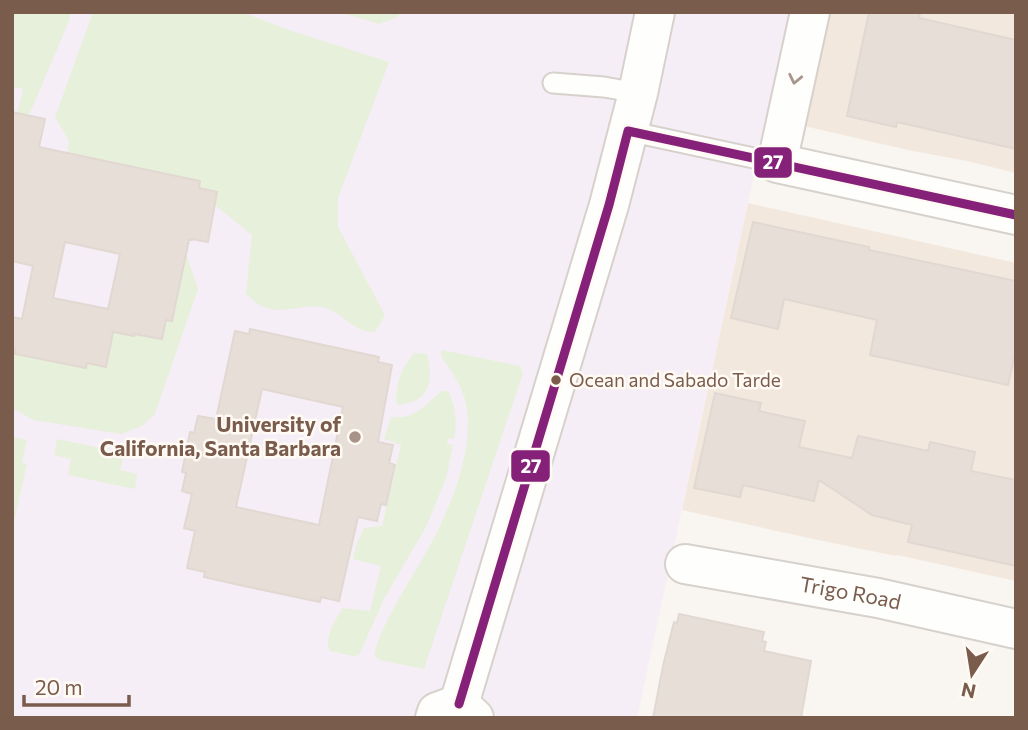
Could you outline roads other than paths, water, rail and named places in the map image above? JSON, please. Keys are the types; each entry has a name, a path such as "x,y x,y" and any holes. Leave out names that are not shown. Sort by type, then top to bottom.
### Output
{"street":[{"path":"456,713 605,218 638,93 655,12"},
{"path":"810,12 777,163 1016,215"},
{"name":"Trigo Road","path":"685,564 839,591 1016,629"}],"lane":[{"path":"553,83 638,93"},
{"path":"628,131 777,163"}],"place":[{"name":"Ocean and Sabado Tarde","path":"556,380"},
{"name":"University of California, Santa Barbara","path":"355,437"}]}
